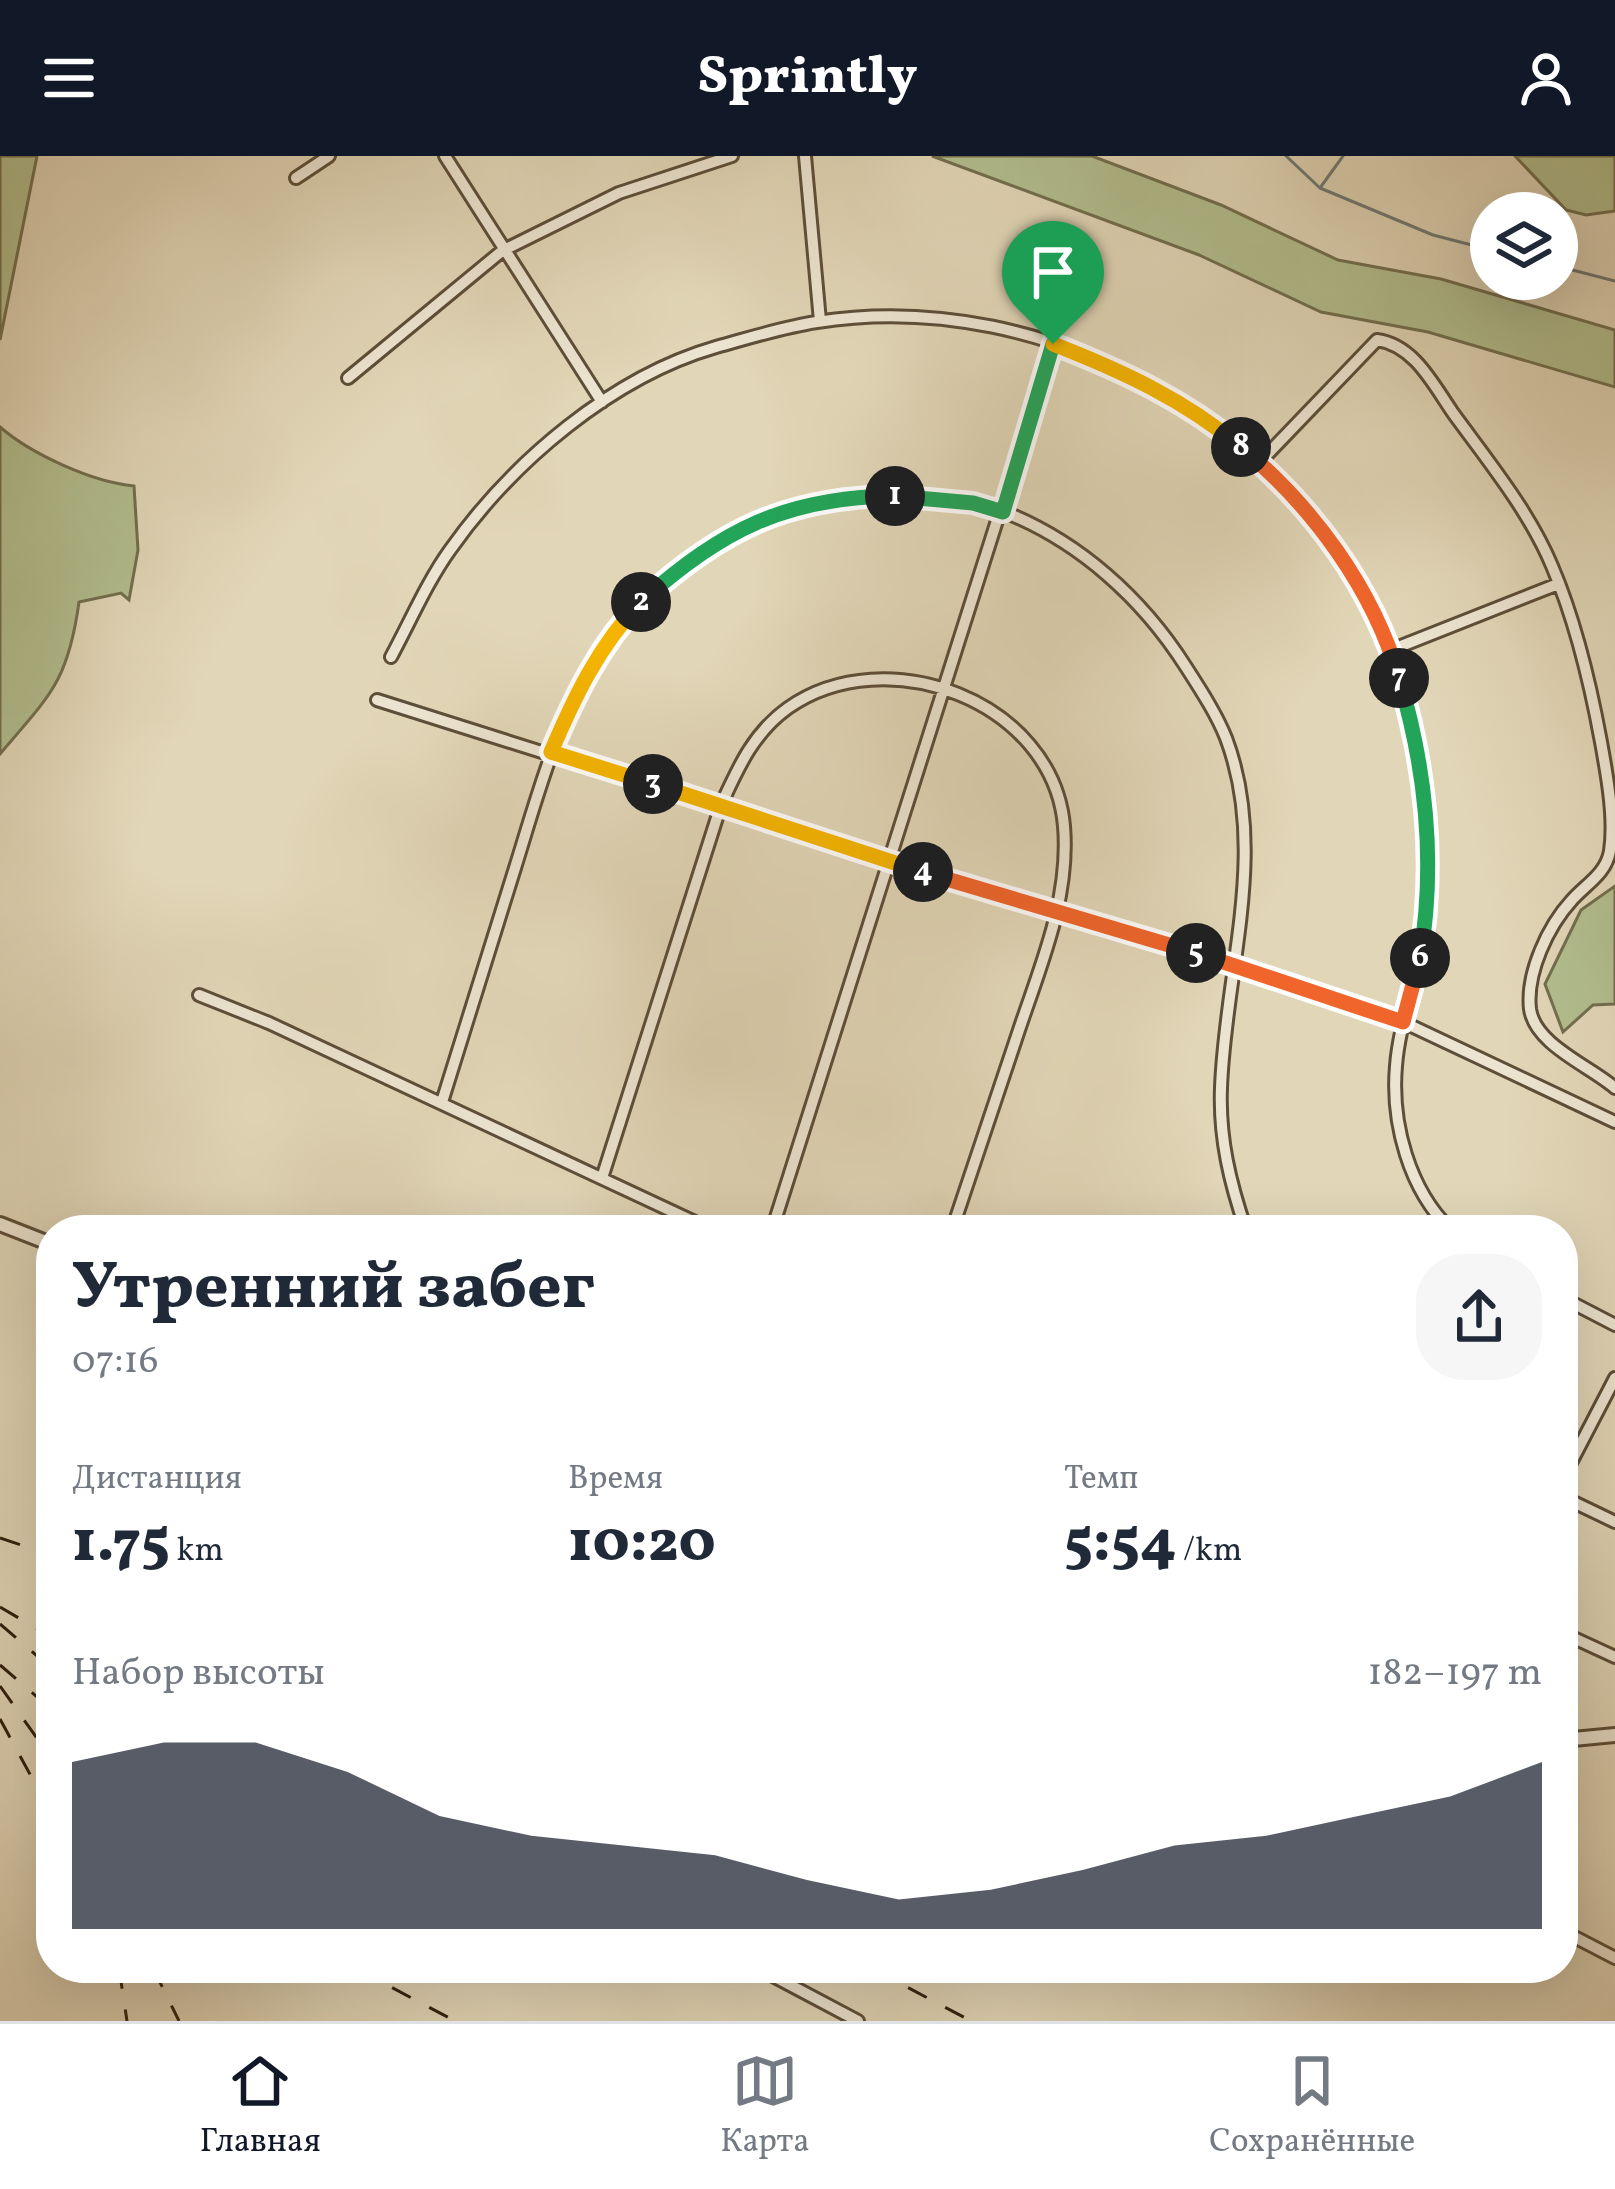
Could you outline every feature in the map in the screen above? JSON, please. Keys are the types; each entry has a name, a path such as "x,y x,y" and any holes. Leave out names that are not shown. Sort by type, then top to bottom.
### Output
{"street":[{"path":"296,178 329,156"},
{"path":"445,156 602,402"},
{"path":"348,378 502,250 619,193 732,156"},
{"path":"805,156 820,321"},
{"path":"391,657 446,554 482,506 602,402 695,353 820,321 904,319 965,323 1053,344 1139,378 1180,402 1260,462 1312,516 1348,569 1391,650 1415,734 1429,857 1423,939 1395,1068 1403,1147 1418,1188 1439,1215"},
{"path":"1260,462 1377,340 1396,343 1421,368 1502,480 1558,584 1588,672 1606,770 1611,848 1606,866 1569,902 1546,939 1531,988 1530,1009 1546,1038 1615,1088"},
{"path":"777,1215 1053,344"},
{"path":"442,1102 551,752 579,688 611,637 637,606 716,541 766,515 824,500 922,496 1003,512 1110,576 1156,620 1225,736 1243,795 1247,846 1221,1087 1222,1139 1241,1215"},
{"path":"1391,650 1558,584"},
{"path":"602,1178 721,805 743,757 760,733 788,708 825,689 870,679 944,689 980,702 1010,722 1046,767 1064,826 1059,912 957,1215"},
{"path":"377,700 890,862 1236,964 1403,1022 1615,1122"},
{"path":"199,995 442,1102 680,1215"},
{"path":"0,1225 36,1238"},
{"path":"1578,1306 1615,1324"},
{"path":"1578,1449 1615,1378"},
{"path":"1578,1504 1615,1522"},
{"path":"1578,1640 1615,1658"},
{"path":"1578,1739 1615,1735"},
{"path":"1578,1939 1615,1958"},
{"path":"786,1983 858,2021"}],"green space":[{"path":"0,156 37,156 0,340"},
{"path":"932,156 1092,156 1221,205 1338,260 1441,279 1470,288 1470,300 1513,300 1615,330 1615,387 1428,332 1321,312 1199,255"},
{"path":"1515,156 1615,156 1615,211 1578,213 1578,192 1549,192"},
{"path":"0,427 63,465 134,486 138,550 129,600 121,593 79,602 69,651 54,686 0,754"},
{"path":"1615,886 1615,1004 1593,1005 1563,1032 1545,984 1581,910"}],"waterway":[{"path":"1286,156 1320,188 1433,235 1470,245"},
{"path":"1320,188 1343,156"},
{"path":"1578,271 1615,281"}],"railway":[{"path":"0,1538 36,1550"},
{"path":"0,1607 36,1628"},
{"path":"0,1624 36,1655"},
{"path":"0,1665 36,1696"},
{"path":"0,1686 36,1737"},
{"path":"0,1719 36,1785"},
{"path":"121,1983 127,2021"},
{"path":"160,1983 179,2021"},
{"path":"383,1983 455,2021"},
{"path":"899,1983 971,2021"}],"route":[{"path":"1053,344 1139,378 1201,414 1260,462 1312,516 1380,626 1415,734 1429,857 1423,939 1414,992 1403,1022 1236,964 890,862 551,752 579,688 611,637 683,563 716,541 766,515 824,500 922,496 1003,512 1053,344"}]}
